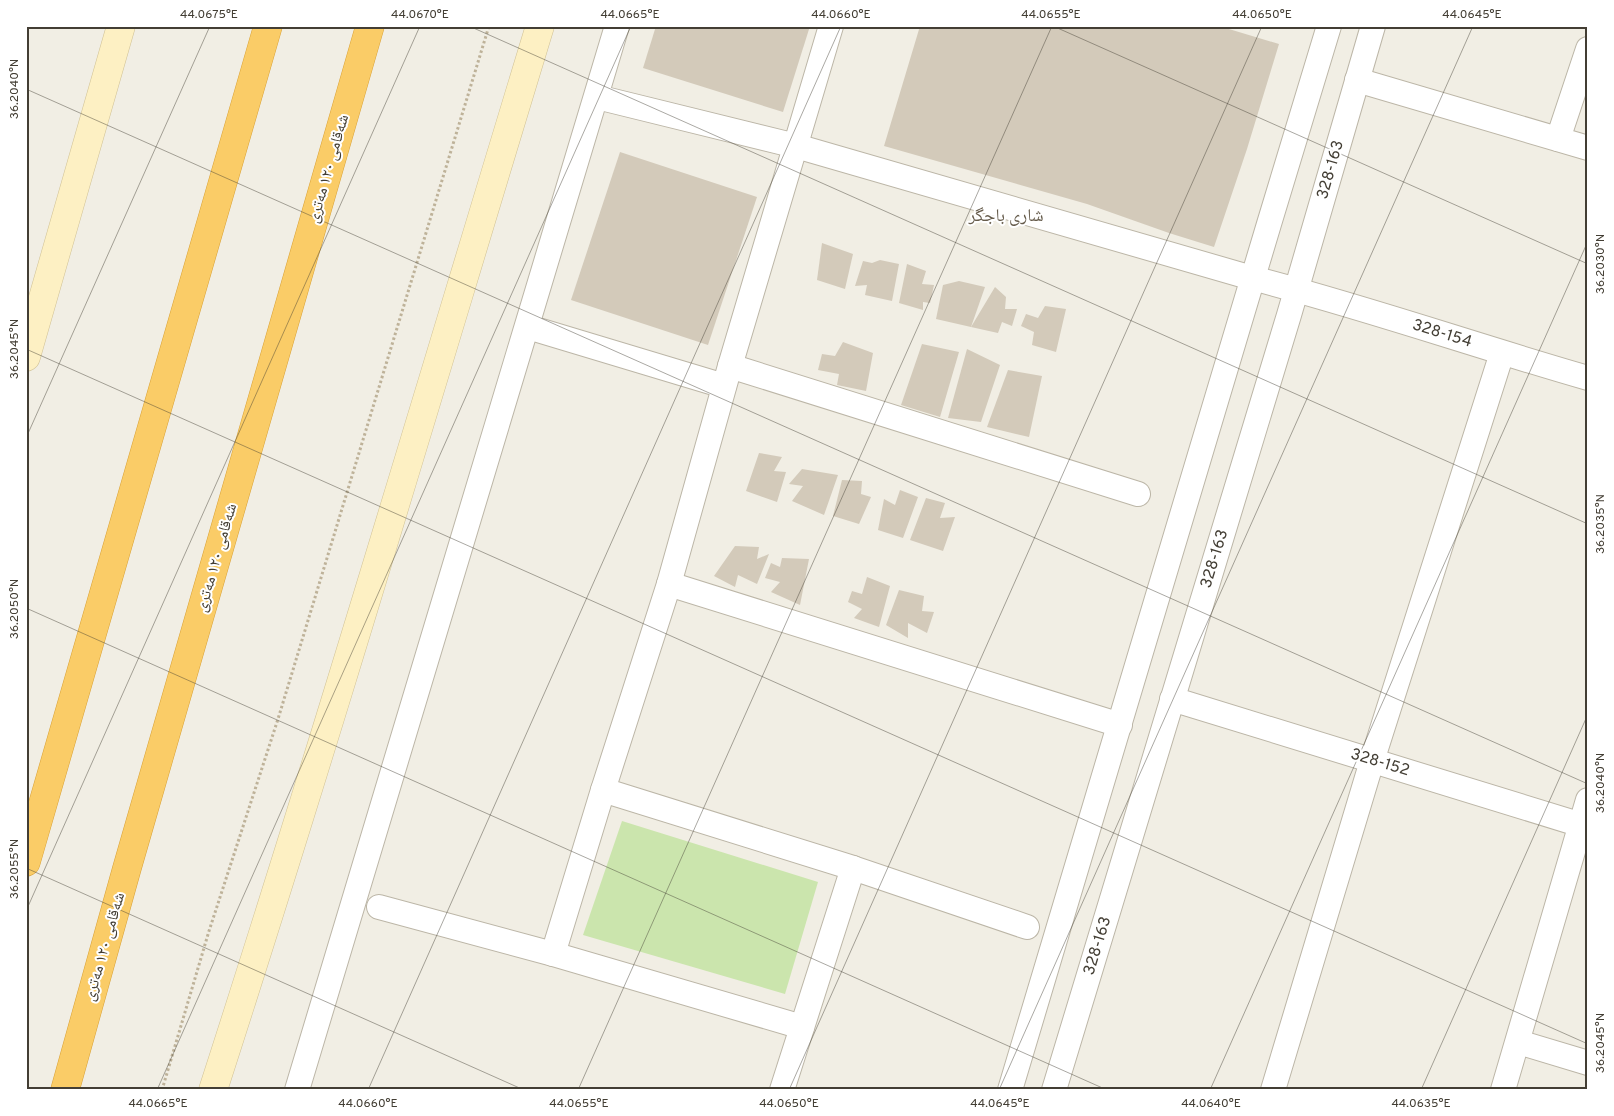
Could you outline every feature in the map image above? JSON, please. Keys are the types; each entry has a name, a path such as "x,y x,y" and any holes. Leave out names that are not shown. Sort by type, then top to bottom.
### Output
{"highway":[{"path":"26,862 268,26"},
{"name":"شەقامی ١٢٠ مەتری","path":"65,1090 127,868 370,26"}],"street":[{"path":"26,357 120,26"},
{"path":"213,1090 344,672 540,26"},
{"path":"297,1090 617,26"},
{"path":"553,954 669,584 727,376 831,26"},
{"path":"1010,1090 1329,26"},
{"name":"328-163","path":"1054,1090 1297,289 1373,26"},
{"path":"1558,139 1588,48"},
{"path":"1357,80 1588,148"},
{"name":"328-154","path":"597,97 796,146 1252,278 1297,289 1588,378"},
{"path":"528,327 727,376 1138,494"},
{"path":"1273,1090 1372,761 1502,353"},
{"path":"669,584 1120,725"},
{"name":"328-152","path":"1172,699 1584,826"},
{"path":"603,790 853,868 1027,927"},
{"path":"1503,1090 1584,826 1588,800"},
{"path":"782,1090 853,868"},
{"path":"380,906 553,954 802,1027"},
{"path":"1518,1042 1588,1063"}],"path":[{"path":"162,1090 209,931 278,719 488,26"}],"green space":[{"path":"622,821 818,882 785,994 583,935"}],"building":[{"path":"656,26 810,26 783,112 643,68"},
{"path":"920,26 1219,26 1279,44 1247,149 1214,247 1087,204 884,146"},
{"path":"620,152 757,197 708,345 571,300"},
{"path":"822,243 853,254 845,289 817,280"},
{"path":"880,260 899,264 892,301 865,295 867,285 855,286 863,261 872,263"},
{"path":"907,264 926,271 922,284 934,285 930,303 923,302 923,310 899,303"},
{"path":"959,281 985,287 971,327 936,319 943,285"},
{"path":"995,287 1006,297 1005,309 1017,309 1012,326 1002,322 998,333 971,327"},
{"path":"1045,306 1066,309 1056,352 1032,345 1034,332 1021,326 1026,314 1038,318"},
{"path":"843,342 873,353 866,391 837,385 839,374 818,370 822,354 835,356"},
{"path":"922,344 959,352 940,417 901,405"},
{"path":"967,349 1000,365 981,422 948,418"},
{"path":"1008,370 1042,376 1029,437 987,427"},
{"path":"759,453 782,457 774,471 786,472 777,502 746,491"},
{"path":"802,469 838,475 824,515 792,501 803,486 789,484"},
{"path":"842,480 862,481 861,494 871,497 859,524 833,516"},
{"path":"900,490 918,497 903,538 878,530 884,499 895,505"},
{"path":"926,498 945,503 940,518 955,517 943,551 910,540"},
{"path":"735,546 759,547 757,559 769,554 757,584 738,575 735,587 714,576"},
{"path":"782,558 809,559 800,605 771,592 780,582 765,578 771,563 780,567"},
{"path":"867,577 890,586 879,627 854,618 862,609 848,602 852,591 862,594"},
{"path":"899,590 924,596 922,611 934,612 927,633 908,623 908,638 886,625"}],"district":[{"name":"شاری باجگر","path":"1006,216"}]}
